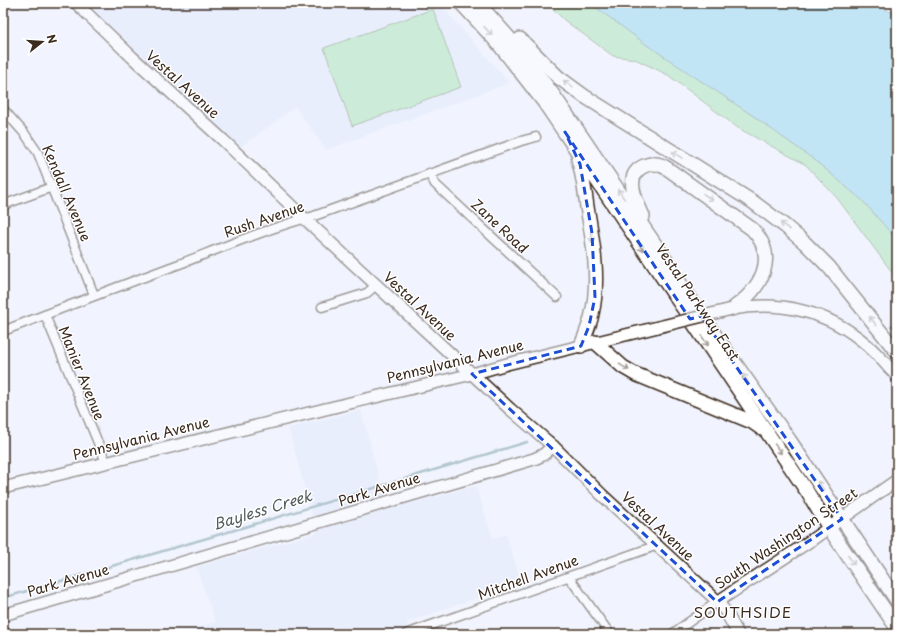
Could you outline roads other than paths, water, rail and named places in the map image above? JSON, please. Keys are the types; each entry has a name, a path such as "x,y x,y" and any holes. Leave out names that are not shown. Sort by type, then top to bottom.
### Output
{"main road":[{"name":"Vestal Parkway East","path":"461,3 486,29 514,62 565,132 897,628"},
{"name":"Vestal Parkway East","path":"480,5 518,48 554,96 665,259 691,301 835,506 842,519 897,601"},
{"path":"480,5 491,8 545,65 564,82 754,202 789,229 814,251 835,274 897,352"},
{"path":"565,132 578,158 581,169 592,233 595,268 595,297 593,313 581,346"},
{"path":"665,259 638,206 633,188 633,179 636,172 642,167 652,164 660,165 668,169 746,224 759,238 765,257 762,276 759,283 749,295 732,309"},
{"path":"594,342 618,363 635,374 752,422 768,434"}],"street":[{"name":"Vestal Avenue","path":"76,3 304,218 510,409 553,446 712,596 726,612 738,634"},
{"name":"Kendall Avenue","path":"3,110 19,126 32,143 38,154 94,295"},
{"name":"Rush Avenue","path":"3,331 94,295 242,240 429,173 536,137"},
{"name":"Zane Road","path":"429,173 435,184 557,296"},
{"path":"3,206 52,187"},
{"path":"322,307 367,293 376,285"},
{"name":"Pennsylvania Avenue","path":"3,488 732,309 756,306 779,306 821,316 841,326 862,341 873,350 897,376"},
{"name":"Manier Avenue","path":"45,315 106,462"},
{"name":"Park Avenue","path":"3,615 534,459 553,446"},
{"name":"South Washington Street","path":"672,634 717,602 829,528 897,480"},
{"name":"Mitchell Avenue","path":"406,634 658,545"},
{"path":"569,577 610,634"}],"water":[{"path":"590,3 867,3 897,14 897,240 863,201 816,161 752,115 647,45"}],"waterway":[{"name":"Bayless Creek","path":"891,326 897,325"},
{"name":"Bayless Creek","path":"3,598 527,442"}],"district":[{"name":"SOUTHSIDE","path":"743,611"}]}
